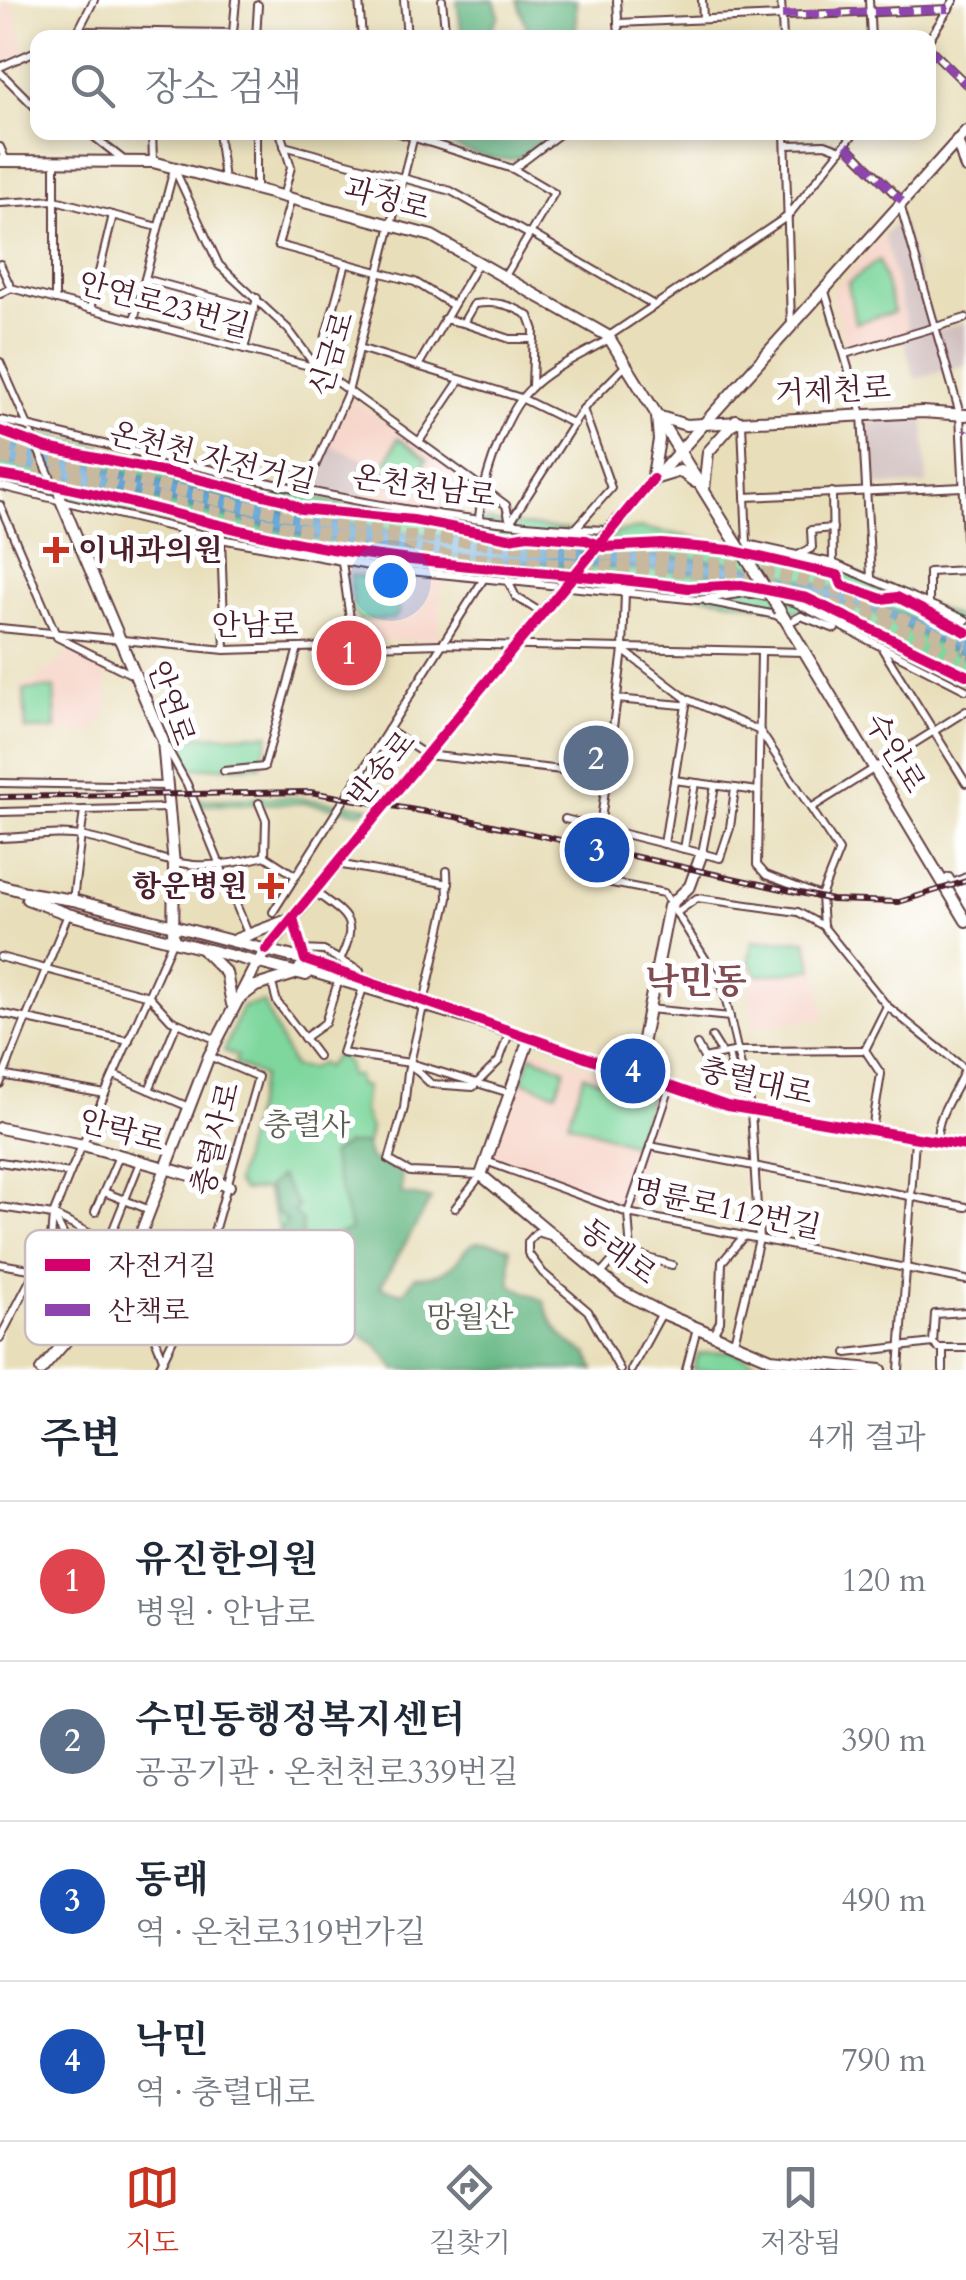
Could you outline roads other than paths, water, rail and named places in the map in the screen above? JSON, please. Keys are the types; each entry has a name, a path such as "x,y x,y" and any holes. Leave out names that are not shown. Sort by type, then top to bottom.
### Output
{"main road":[{"path":"609,530 678,448 966,130"},
{"path":"957,140 966,168"},
{"name":"과정로","path":"3,161 153,162 432,236 608,337 730,533"},
{"name":"거제천로","path":"657,416 674,423 862,414 963,414"},
{"path":"652,480 659,440 657,416"},
{"path":"704,490 708,452 739,420"},
{"path":"652,480 680,471 704,490"},
{"name":"안연로","path":"59,497 163,741 174,865 172,932"},
{"name":"반송로","path":"142,1230 209,1056 232,1004 257,963 609,530"},
{"name":"수안로","path":"730,533 966,921"},
{"path":"636,1075 673,910 690,886 702,853"},
{"path":"0,889 172,932"},
{"path":"28,896 73,900 172,932 200,948 257,963 301,964 359,976 425,1010"},
{"path":"28,896 68,914 221,938 266,950 337,985 425,1010"},
{"path":"221,938 249,937 292,918 301,964"},
{"path":"200,948 226,974 232,1004 301,964"},
{"name":"충렬대로","path":"301,964 425,1010 529,1038 751,1111 966,1146"},
{"path":"480,1175 529,1038"},
{"name":"안락로","path":"0,1128 82,1145 229,1186"},
{"name":"동래로","path":"480,1175 618,1290 662,1312 771,1359 824,1368 881,1370"},
{"name":"반송로","path":"41,1370 62,1345"}],"street":[{"path":"79,30 94,0"},
{"path":"236,0 236,30"},
{"path":"359,0 361,30"},
{"path":"404,0 406,30"},
{"path":"442,0 445,30"},
{"path":"617,0 618,30"},
{"path":"702,0 703,18"},
{"path":"782,0 783,30"},
{"path":"869,0 871,30"},
{"path":"936,31 954,0"},
{"path":"256,30 258,5"},
{"path":"618,22 949,9"},
{"path":"936,52 966,84"},
{"path":"30,54 0,70 30,98"},
{"path":"98,140 126,162"},
{"path":"152,140 153,162"},
{"path":"219,140 224,181"},
{"path":"256,140 256,190"},
{"path":"282,140 291,167 278,245 414,282 452,304"},
{"name":"신금로","path":"304,492 348,392 414,140"},
{"path":"430,140 514,169 554,193 504,277"},
{"path":"514,169 552,140"},
{"path":"786,140 791,323"},
{"path":"479,518 482,486 521,398 532,386 788,216 850,140"},
{"path":"786,146 825,144 843,148 901,202 963,414 966,538"},
{"path":"0,146 3,161"},
{"path":"284,146 451,190 654,306"},
{"path":"55,300 56,162"},
{"path":"134,320 174,168"},
{"path":"174,168 213,256 257,298 317,368 506,505 510,522"},
{"path":"0,203 55,200 158,227"},
{"path":"90,309 114,216"},
{"path":"317,368 346,263"},
{"path":"418,366 478,263"},
{"path":"0,264 11,288 0,294"},
{"path":"145,279 254,309"},
{"path":"824,287 862,414 871,577"},
{"name":"안연로23번길","path":"11,288 317,368"},
{"path":"244,349 257,298"},
{"path":"463,323 474,304 502,302 528,316 534,339 529,378 532,386"},
{"path":"845,354 966,318"},
{"path":"444,320 510,338 534,339"},
{"path":"360,348 521,398 574,424"},
{"path":"0,362 59,497"},
{"path":"510,522 583,410 626,365"},
{"path":"420,440 460,380"},
{"path":"575,529 611,488 583,410"},
{"name":"온천천남로","path":"0,420 304,492 510,522 609,530"},
{"path":"739,420 747,544 834,562 966,620"},
{"path":"0,486 59,497 221,539 342,562 509,583 648,593"},
{"path":"745,497 964,488"},
{"path":"832,492 834,562"},
{"path":"0,505 57,636"},
{"path":"800,554 812,548 811,530 833,528"},
{"path":"221,539 225,650"},
{"path":"342,562 354,647"},
{"path":"930,602 929,572 966,570"},
{"path":"509,583 558,576 776,615 788,623 801,616 851,634"},
{"path":"273,912 482,580"},
{"path":"509,583 516,597 544,610"},
{"path":"600,828 623,650 625,592"},
{"path":"698,600 746,594 794,602 966,690"},
{"name":"안남로","path":"0,628 122,643 225,650 442,644 805,652"},
{"name":"안남로","path":"57,636 138,679"},
{"path":"224,771 264,768 298,648"},
{"path":"883,649 966,782"},
{"path":"623,650 684,702"},
{"path":"762,654 756,857 760,872 821,896"},
{"path":"616,700 684,702 760,731 839,851 821,896 823,926"},
{"path":"664,844 684,702"},
{"path":"811,808 966,712"},
{"path":"388,730 426,755 607,775"},
{"path":"163,741 180,769 249,937"},
{"path":"674,780 758,790"},
{"path":"0,783 98,781 168,786"},
{"path":"684,849 695,783"},
{"path":"702,853 715,785"},
{"path":"564,819 720,858 730,828 736,788"},
{"path":"259,803 266,820 265,856"},
{"path":"0,812 170,808"},
{"path":"73,900 84,810"},
{"path":"0,838 82,836 174,865 220,868 265,856 296,876"},
{"path":"336,864 449,884"},
{"path":"447,871 449,884 425,1010 389,1160 410,1172 480,1175"},
{"path":"944,880 949,876 953,882 966,877"},
{"path":"586,878 664,893 719,980 751,1111 759,1239 734,1342"},
{"path":"314,892 349,918 351,926 341,958"},
{"path":"673,910 697,898 798,912 823,926 887,1006 965,1069 956,1094 941,1111 937,1140"},
{"path":"68,914 1,1078 105,1094"},
{"path":"52,1230 70,1172 149,996 172,932"},
{"path":"301,964 324,950 360,971 359,976"},
{"path":"0,957 149,996 177,1022 217,1040"},
{"path":"271,979 276,1002 318,1056"},
{"path":"304,1038 325,1023 337,985"},
{"path":"362,992 342,1053 410,1064 510,1093"},
{"path":"865,1050 887,1006"},
{"path":"649,1009 730,1017"},
{"path":"0,1013 129,1041"},
{"path":"150,1090 177,1022"},
{"path":"410,1064 438,1086 473,1087 498,1060 509,1032"},
{"path":"712,1037 725,1053 732,1072 718,1069"},
{"path":"697,1045 704,1058 738,1051 865,1050"},
{"path":"865,1050 881,1074 872,1130"},
{"name":"충렬사로","path":"209,1056 258,1077 216,1230"},
{"path":"114,1076 189,1107"},
{"path":"632,1253 628,1213 670,1087"},
{"path":"899,1370 915,1137"},
{"path":"650,1146 966,1207"},
{"path":"95,1212 119,1156"},
{"name":"명륜로112번길","path":"485,1161 628,1213 966,1280"},
{"path":"0,1162 70,1172"},
{"path":"113,1230 140,1162"},
{"path":"455,1208 480,1175"},
{"path":"104,1192 150,1210"},
{"path":"0,1207 54,1215 84,1230"},
{"path":"54,1215 62,1230"},
{"path":"556,1236 537,1232 527,1249 552,1279 588,1311 620,1370"},
{"path":"712,1334 720,1321 722,1262 744,1236"},
{"path":"600,1275 614,1259 632,1253 672,1265"},
{"path":"0,1264 25,1268"},
{"path":"0,1338 4,1322 25,1288"},
{"path":"630,1370 662,1312"},
{"path":"933,1343 935,1314 966,1312"},
{"path":"686,1370 697,1327"},
{"path":"847,1353 933,1343 943,1348 966,1348"},
{"path":"943,1348 943,1370"}],"water":[{"path":"0,441 277,510 403,532 734,563 853,595 910,618 966,644 966,658 879,614 738,575 468,559 321,540 0,462"}],"tunnel":[{"path":"0,446 234,504 400,535 751,567 829,587 966,647"},
{"path":"0,457 241,519 460,558 732,574 880,618 966,660"},
{"path":"168,934 300,968"}],"railway":[{"path":"0,797 310,792 456,817 832,900 899,902 966,881"}],"place":[{"name":"이내과의원","path":"56,550"},
{"name":"유진한의원","path":"349,653"},
{"name":"수민동행정복지센터","path":"596,758"},
{"name":"동래","path":"597,850"},
{"name":"항운병원","path":"271,886"},
{"name":"낙민","path":"633,1071"}],"district":[{"name":"낙민동","path":"696,982"}],"park label":[{"name":"충렬사","path":"307,1125"},
{"name":"망월산","path":"470,1317"}]}
